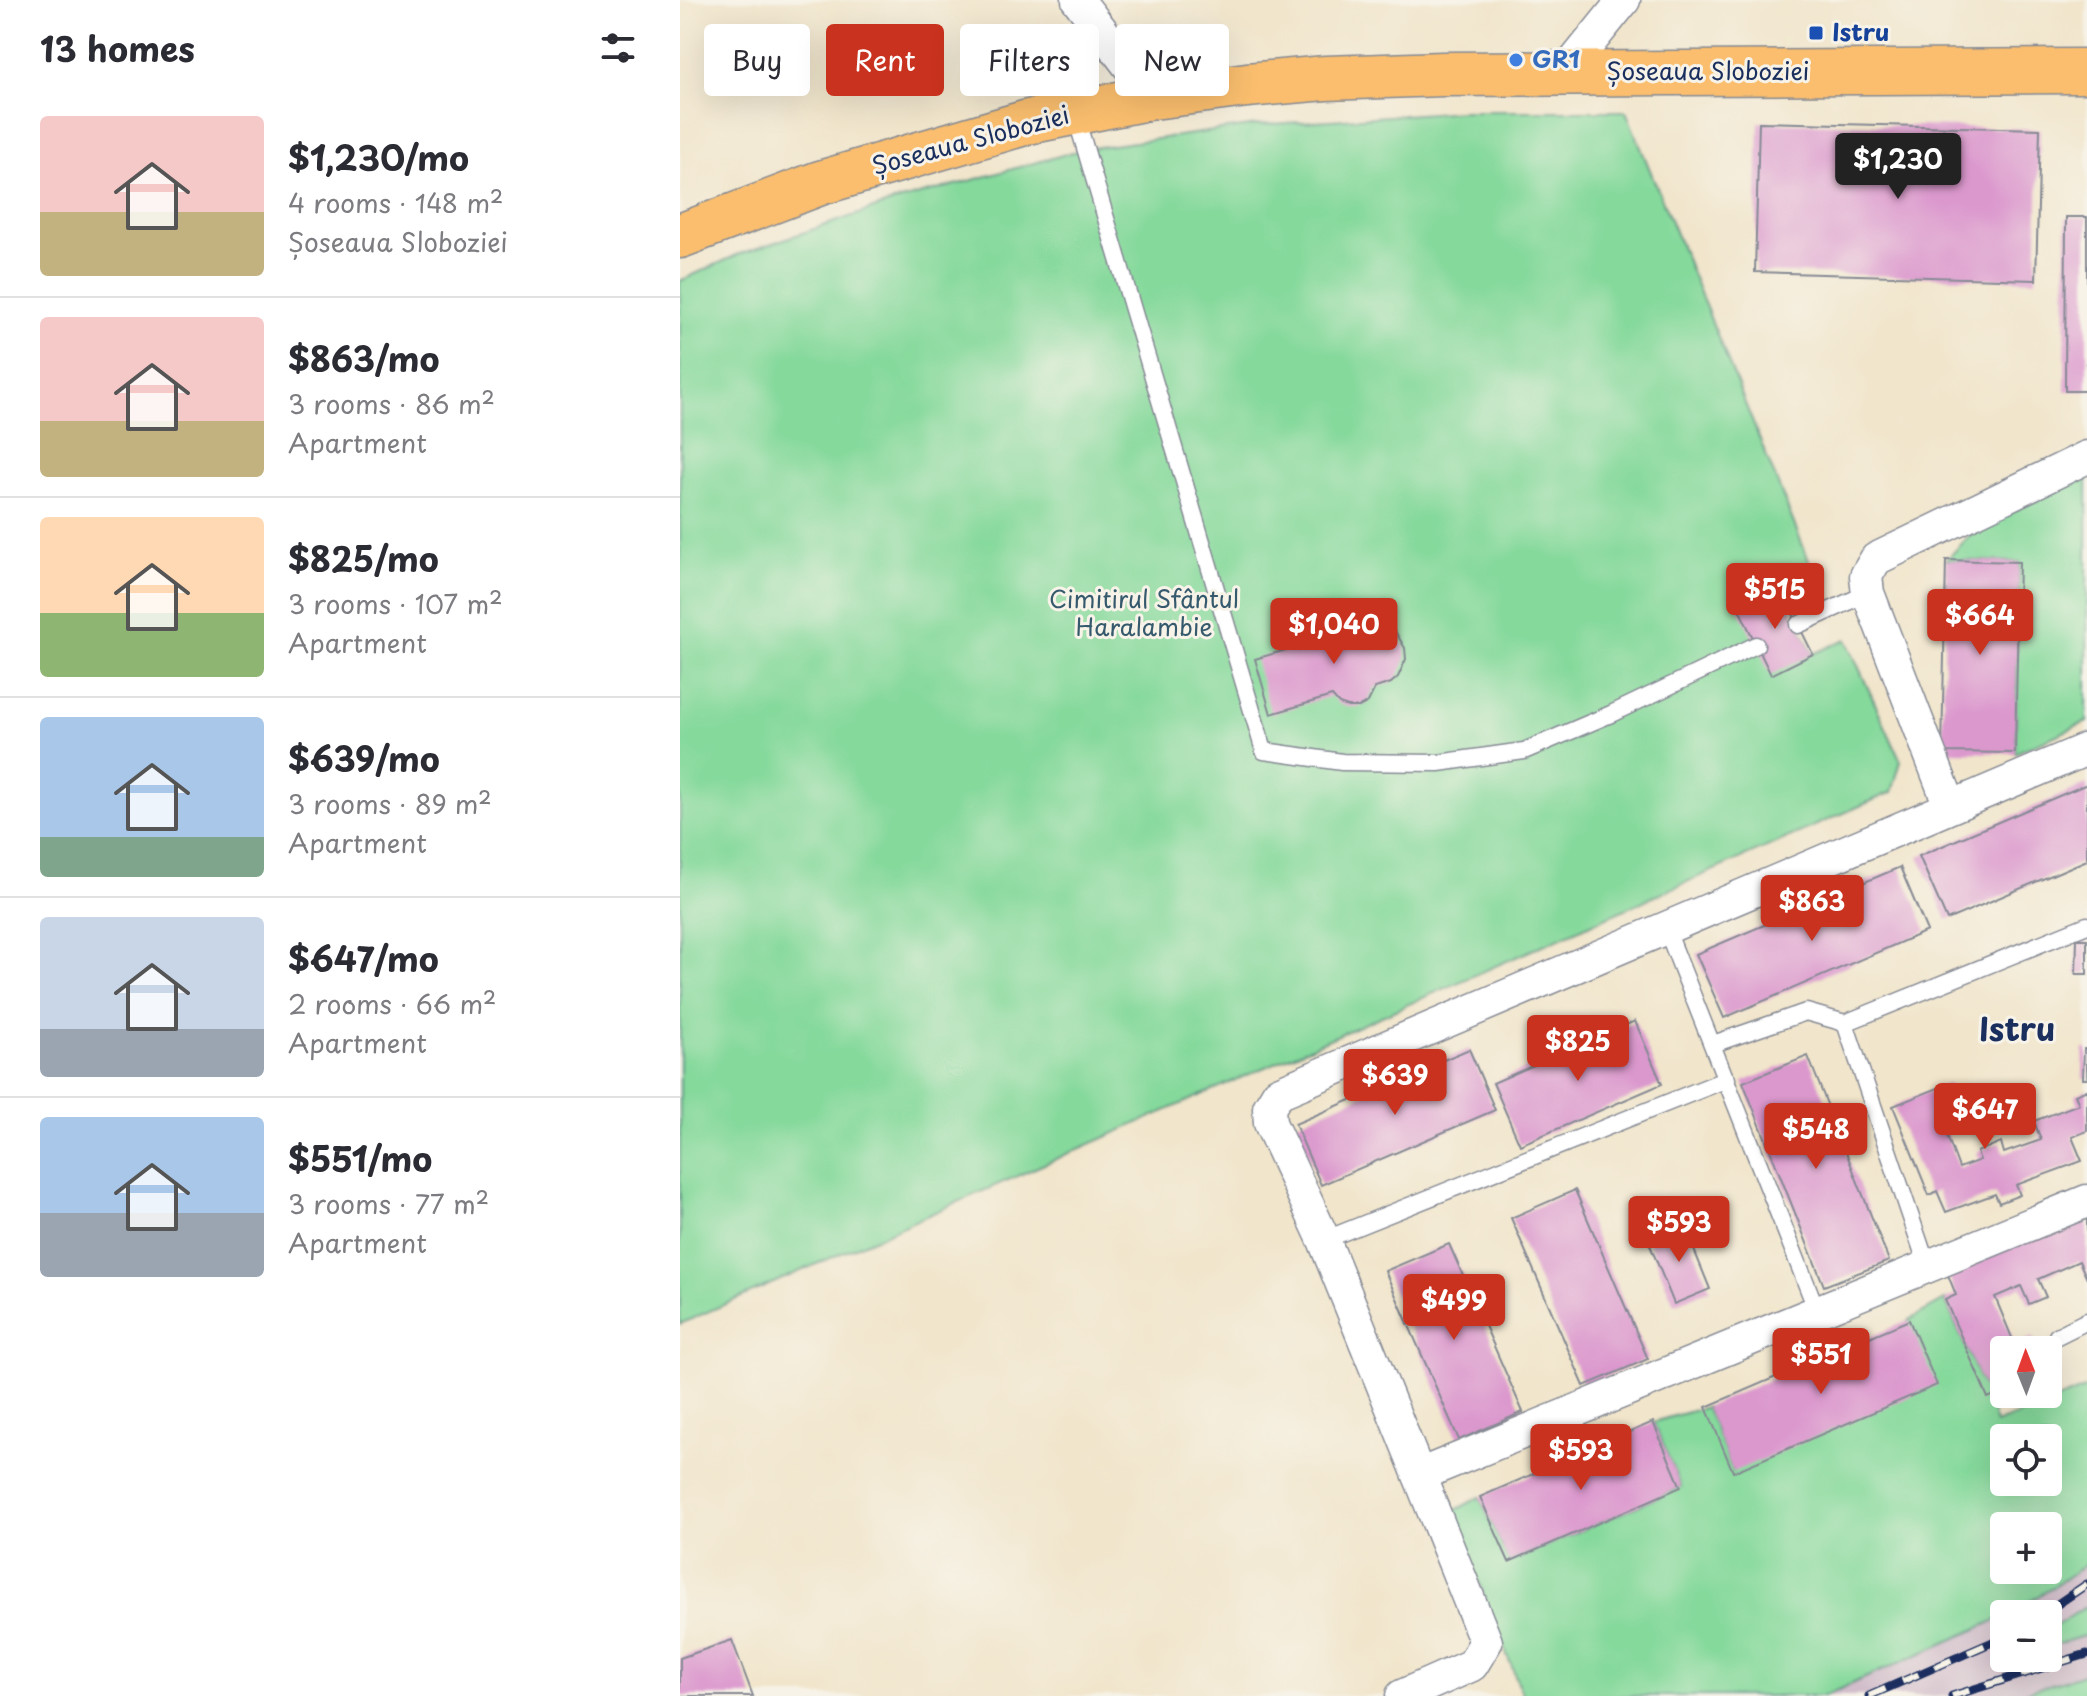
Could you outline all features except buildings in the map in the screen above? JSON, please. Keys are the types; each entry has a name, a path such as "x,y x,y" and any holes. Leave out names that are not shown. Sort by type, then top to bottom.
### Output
{"main road":[{"name":"Șoseaua Sloboziei","path":"680,236 820,183 1014,126 1153,97 1326,78 1565,73 2087,71"}],"street":[{"path":"1078,0 1153,97"},
{"path":"1565,73 1624,0"},
{"path":"1950,806 1868,593 1866,576 1876,559 2087,457"},
{"path":"1402,1696 1472,1665 1486,1642 1324,1240 1270,1123 1269,1108 1278,1093 2087,749"},
{"path":"1419,1475 2087,1201"}],"lane":[{"path":"1074,112 1264,751 1342,762 1425,763 1524,751 1611,714 1756,645"},
{"path":"1798,625 1868,593"},
{"path":"1713,1044 1806,1012 1845,1023 2087,925"},
{"path":"1666,928 1817,1311"},
{"path":"1845,1023 1927,1265"},
{"path":"1324,1240 1727,1079"},
{"path":"2057,1336 2087,1321"}],"shaded area":[{"path":"2087,1563 2087,1606 2062,1623 2062,1600 2031,1600 2062,1584 2062,1581"},
{"path":"1990,1622 1990,1672 2062,1672 2062,1643 2087,1635 2087,1673 2012,1696 1824,1696"}],"green space":[{"name":"Cimitirul Sfântul Haralambie","path":"1462,111 1626,111 1814,573 1780,588 1813,654 1846,639 1901,761 1892,792 680,1324 680,281 737,255 894,202 1084,149 1257,125"},
{"path":"2087,475 2087,722 2015,753 2019,562 1946,560 1975,530"},
{"path":"1945,1300 1988,1398 1996,1424 2036,1408 2062,1408 2062,1398 2087,1388 2087,1563 2062,1581 2062,1512 1990,1512 1990,1584 2058,1584 2031,1600 1990,1600 1990,1623 1824,1696 1523,1696 1452,1512 1480,1497 1509,1562 1681,1487 1653,1422 1706,1407 1733,1471 1909,1320"},
{"path":"2087,1606 2087,1635 2062,1643 2062,1622"},
{"path":"2087,1673 2087,1696 2012,1696"}],"railway":[{"path":"2062,1601 2087,1584"},
{"path":"1869,1696 1990,1643"},
{"path":"1952,1696 2087,1654"}],"place":[{"name":"Istru","path":"1816,33"},
{"name":"GR1","path":"1516,60"}],"district":[{"name":"Istru","path":"2017,1030"}]}
